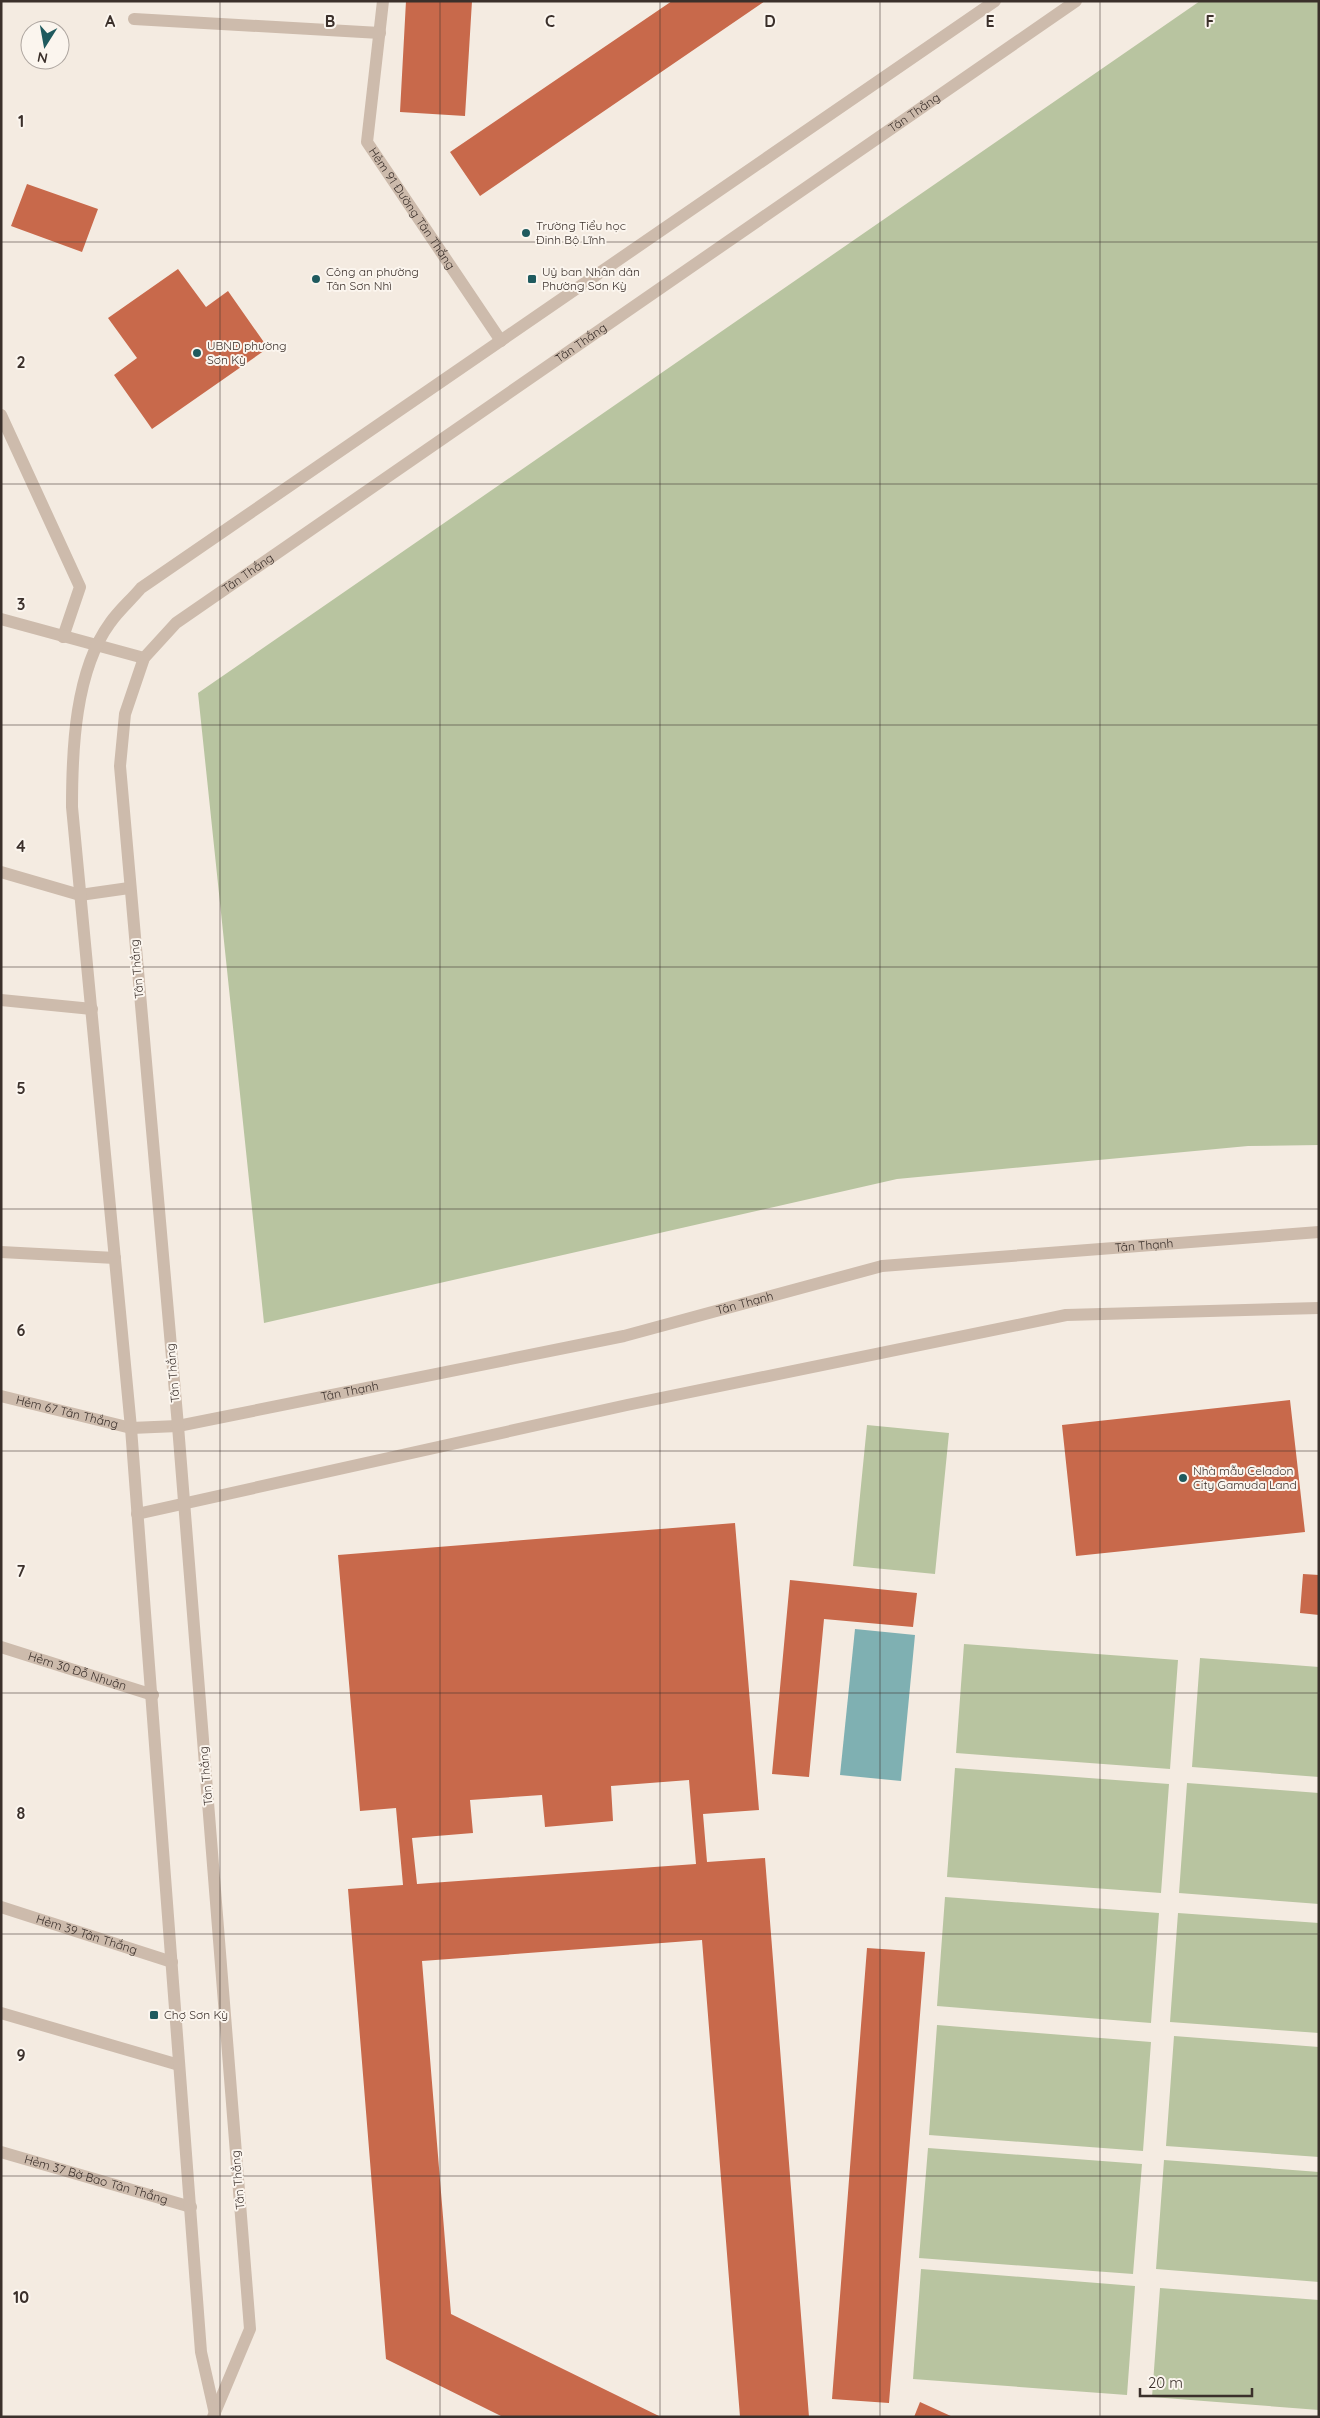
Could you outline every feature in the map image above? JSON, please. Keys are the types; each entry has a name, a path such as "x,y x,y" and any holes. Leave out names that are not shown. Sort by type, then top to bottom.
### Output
{"street":[{"name":"Hẻm 91 Đường Tân Thắng","path":"383,1 367,142 501,341"},
{"name":"Tân Thắng","path":"216,2416 201,2352 131,1428 72,807 72,763 88,665 110,623 141,588 995,1"},
{"name":"Tân Thắng","path":"216,2416 250,2329 178,1426 129,888 120,766 125,714 144,658 176,623 1076,1"},
{"path":"134,19 380,33"},
{"path":"1,415 80,587 64,637"},
{"path":"1,618 144,658"},
{"path":"1,872 80,895 129,888"},
{"path":"1,1000 92,1009"},
{"name":"Tân Thạnh","path":"131,1428 178,1426 624,1336 882,1266 1319,1232"},
{"path":"1,1252 115,1258"},
{"path":"137,1514 627,1405 1066,1315 1319,1308"},
{"name":"Hẻm 67 Tân Thắng","path":"1,1396 131,1428"},
{"name":"Hẻm 30 Đỗ Nhuận","path":"1,1647 152,1695"},
{"name":"Hẻm 39 Tân Thắng","path":"1,1907 172,1962"},
{"path":"1,2013 179,2065"},
{"name":"Hẻm 37 Bờ Bao Tân Thắng","path":"1,2152 191,2207"}],"green space":[{"path":"1200,1 1319,1 1319,1145 1248,1146 897,1179 264,1323 198,693"},
{"path":"867,1425 949,1433 935,1574 853,1566"},
{"path":"964,1644 1178,1660 1170,1769 956,1753"},
{"path":"1200,1658 1319,1667 1319,1777 1192,1767"},
{"path":"955,1768 1169,1784 1161,1893 947,1877"},
{"path":"1187,1783 1319,1793 1319,1904 1179,1893"},
{"path":"945,1897 1159,1913 1151,2023 937,2006"},
{"path":"1178,1913 1319,1923 1319,2033 1170,2022"},
{"path":"937,2025 1151,2042 1143,2151 929,2135"},
{"path":"1174,2036 1319,2047 1319,2157 1166,2146"},
{"path":"928,2148 1142,2164 1133,2274 919,2258"},
{"path":"1164,2160 1319,2172 1319,2282 1156,2269"},
{"path":"921,2269 1135,2286 1127,2395 913,2379"},
{"path":"1160,2288 1319,2300 1319,2410 1152,2397"}],"water":[{"path":"855,1629 915,1635 901,1781 840,1775"}],"building":[{"path":"406,1 472,1 465,116 400,112"},
{"path":"672,1 765,1 480,196 450,152"},
{"path":"27,184 98,209 82,252 11,226"},
{"name":"UBND phường Sơn Kỳ","path":"178,269 206,307 228,291 268,348 152,429 114,375 137,358 108,318"},
{"name":"Nhà mẫu Celadon City Gamuda Land","path":"1290,1400 1305,1532 1076,1556 1062,1425"},
{"path":"735,1523 759,1810 703,1814 707,1862 765,1858 809,2417 740,2417 702,1940 422,1961 451,2314 661,2417 503,2417 386,2359 348,1889 403,1885 396,1808 360,1811 338,1555","holes":["689,1780 696,1864 417,1884 412,1838 473,1833 470,1800 542,1795 545,1827 613,1821 611,1786"]},
{"path":"1303,1574 1319,1575 1319,1615 1300,1613"},
{"path":"790,1580 917,1593 913,1627 824,1619 809,1777 772,1774"},
{"path":"867,1948 925,1952 889,2403 832,2399"},
{"path":"920,2402 953,2417 914,2417"}],"place":[{"name":"Trường Tiểu học Đinh Bộ Lĩnh","path":"526,233"},
{"name":"Công an phường Tân Sơn Nhì","path":"316,279"},
{"name":"Uỷ ban Nhân dân Phường Sơn Kỳ","path":"532,279"},
{"name":"UBND phường Sơn Kỳ","path":"197,353"},
{"name":"Nhà mẫu Celadon City Gamuda Land","path":"1183,1478"},
{"name":"Chợ Sơn Kỳ","path":"154,2015"}]}
